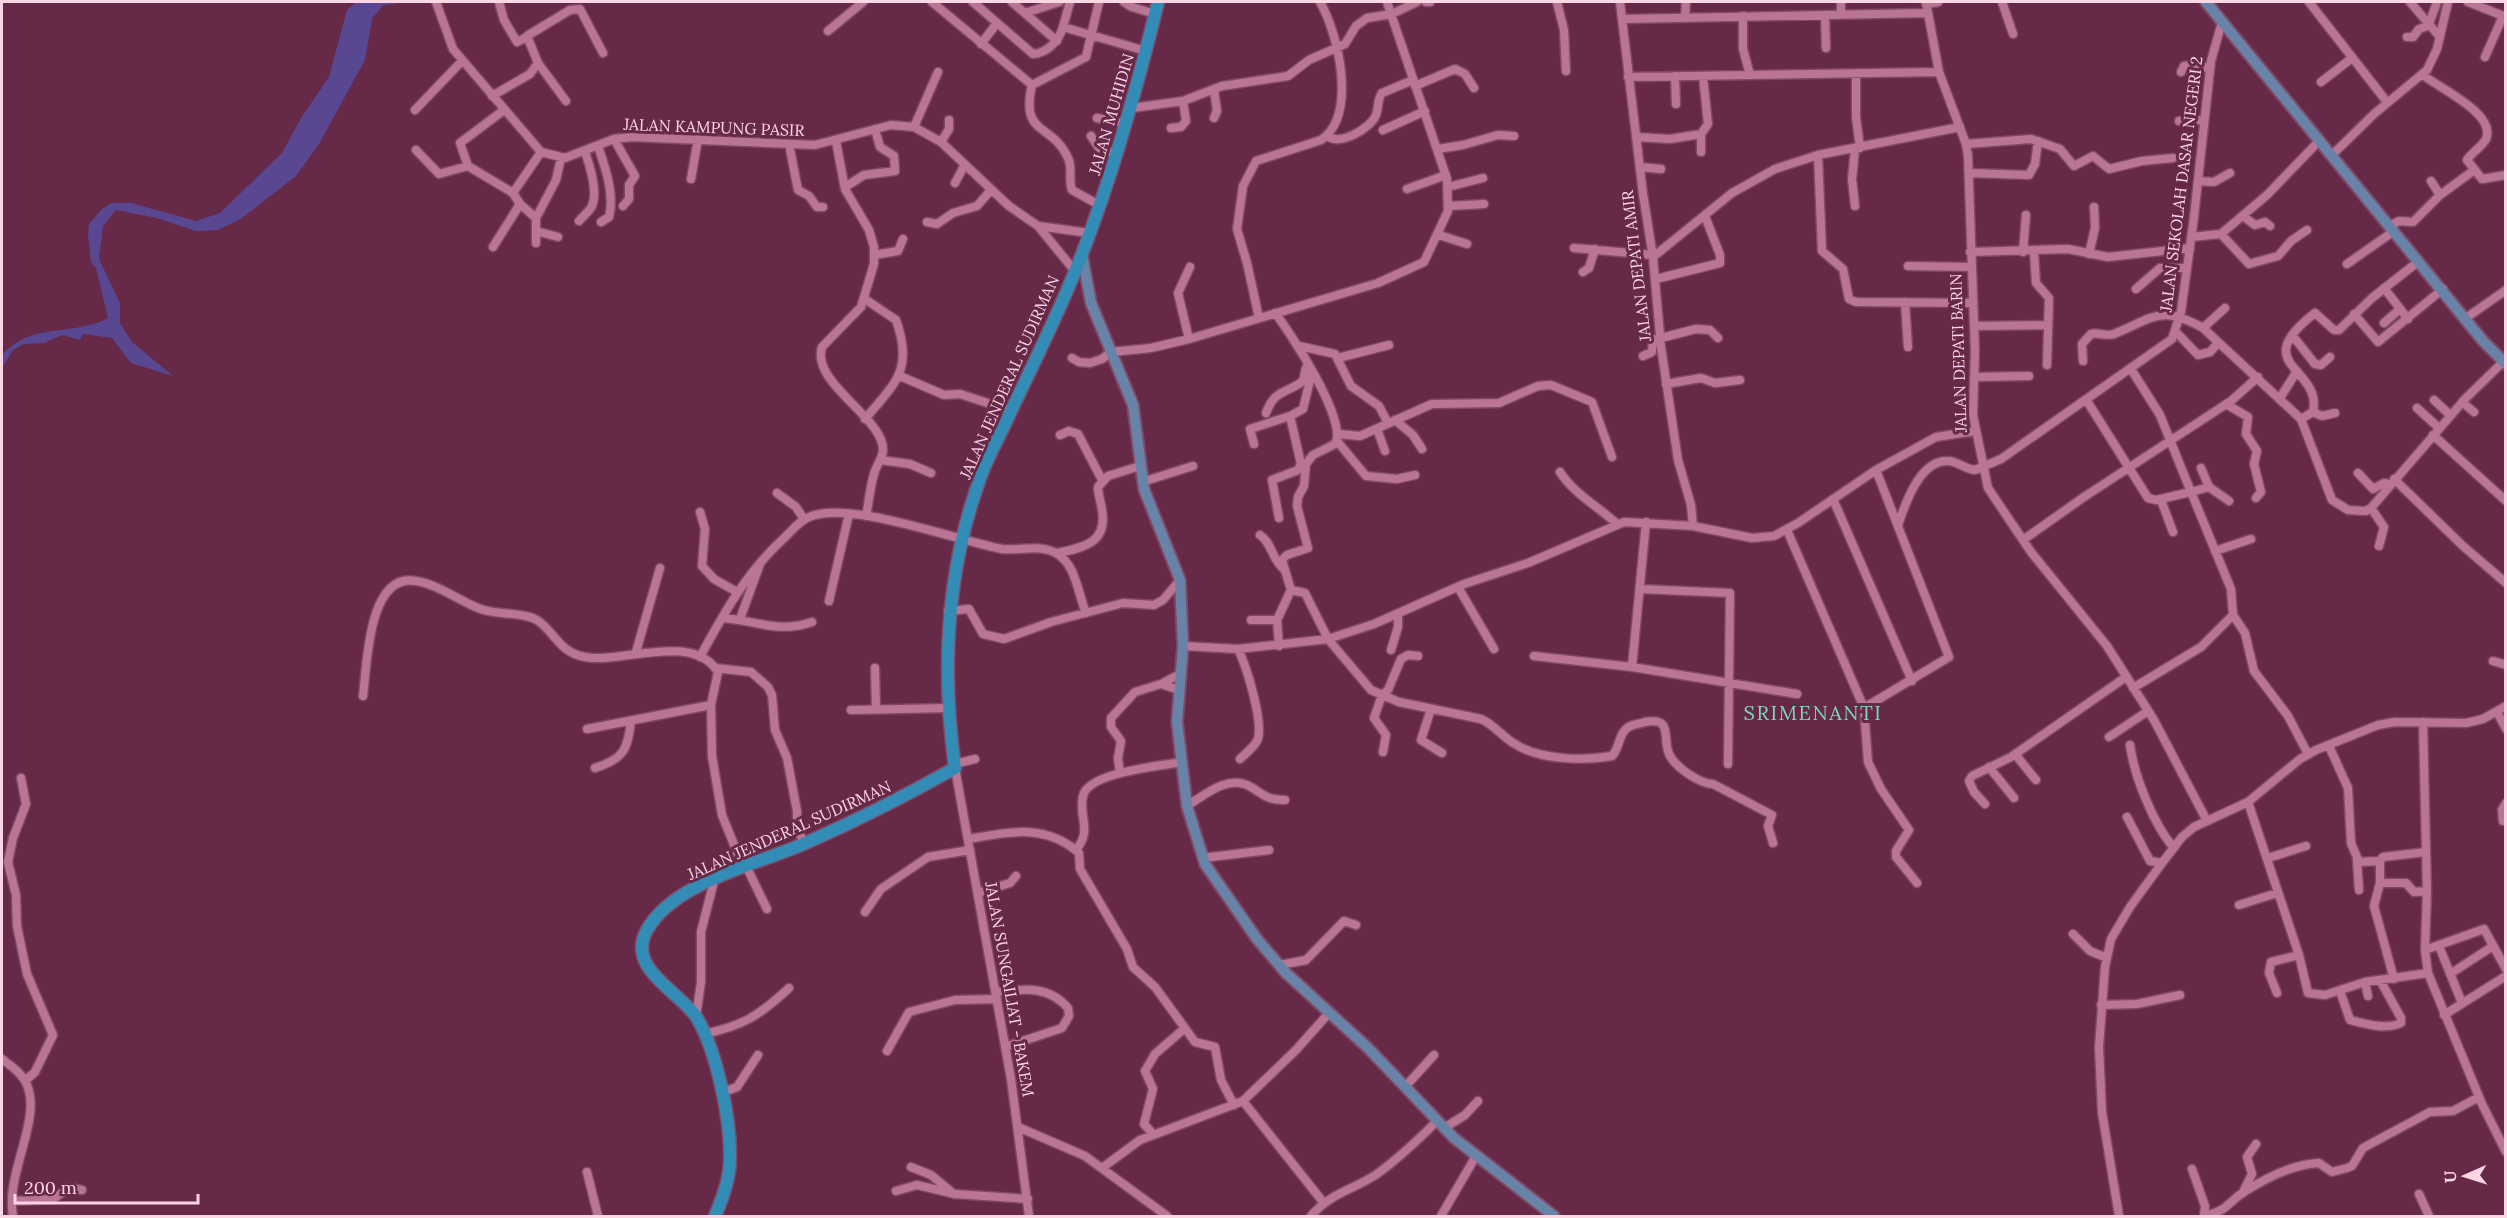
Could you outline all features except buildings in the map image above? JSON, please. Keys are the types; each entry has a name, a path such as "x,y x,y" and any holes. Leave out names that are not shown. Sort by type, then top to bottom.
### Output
{"highway":[{"name":"JALAN MUHIDIN","path":"1089,232 1101,206 1118,155 1158,2"},
{"name":"JALAN JENDERAL SUDIRMAN","path":"715,1216 730,1160 721,1093 704,1034 696,1017 656,978 645,957 644,935 660,912 693,890 745,866 805,844 882,808 955,766 946,638 948,611 962,539 982,472 1082,255 1089,232"}],"main road":[{"path":"2206,2 2504,363"},
{"path":"1082,255 1088,294 1133,405 1142,482 1180,580 1183,646 1177,722 1187,806 1202,858 1226,897 1280,965 1328,1014 1368,1048 1440,1124 1476,1156 1554,1216"},
{"path":"1068,285 1088,294"}],"street":[{"path":"436,2 453,49 462,61 541,152 561,158 556,180 536,218 536,243"},
{"path":"499,2 504,20 517,42 570,10 580,9 603,53"},
{"path":"828,31 863,2"},
{"path":"936,2 981,44 1032,84"},
{"path":"973,2 1033,54 1038,54 1057,41 1071,2"},
{"path":"1012,2 1057,41"},
{"path":"1026,13 1059,2"},
{"path":"1032,84 1085,58 1100,2"},
{"path":"1124,2 1131,7 1155,14"},
{"path":"1255,320 1247,262 1236,229 1248,173 1256,161 1264,157 1321,140 1327,136 1337,117 1340,100 1335,50 1320,2"},
{"path":"1072,358 1079,362 1090,363 1102,359 1111,352 1151,348 1189,339 1378,283 1424,262 1439,235 1449,206 1448,187 1438,148 1388,2"},
{"path":"1132,108 1183,101 1222,86 1288,76 1299,66 1335,50 1362,22 1392,14 1416,2"},
{"path":"1557,2 1565,40 1566,71"},
{"name":"JALAN DEPATI AMIR","path":"1620,2 1656,279 1666,384 1678,460 1691,505 1693,526"},
{"path":"1685,18 1686,2"},
{"path":"1841,2 1841,14"},
{"path":"1622,19 1825,15 1926,6 1938,2"},
{"path":"2002,2 2013,34"},
{"path":"2309,2 2387,102"},
{"path":"2410,2 2439,36"},
{"path":"2429,25 2437,2"},
{"path":"2332,155 2387,102 2423,75 2433,59 2448,2"},
{"path":"2468,2 2504,16 2485,57"},
{"name":"JALAN DEPATI BARIN","path":"1926,6 1939,72 1966,144 1969,173 1971,303 1974,326 1975,431 1988,488 2023,540 2107,646 2148,711 2207,821"},
{"path":"1825,15 1826,48"},
{"path":"1743,16 1743,49 1750,75"},
{"name":"JALAN SEKOLAH DASAR NEGERI 2","path":"1983,466 2001,459 2087,401 2171,340 2176,332 2190,248 2210,70 2222,21"},
{"path":"981,44 998,23"},
{"path":"2408,37 2413,38 2420,28 2429,25"},
{"path":"1063,27 1146,51"},
{"path":"527,37 538,63 567,101"},
{"path":"2321,82 2352,58"},
{"path":"415,110 462,61"},
{"path":"492,96 530,74 538,63"},
{"path":"2181,72 2184,66 2193,64 2210,70"},
{"path":"1327,136 1340,139 1366,127 1376,116 1382,93 1455,69 1465,74 1474,88"},
{"path":"914,127 938,72"},
{"path":"1628,77 1939,72"},
{"path":"1855,206 1852,179 1858,148 1856,74"},
{"path":"2423,75 2479,112 2486,122 2486,139 2467,160 2473,171 2482,179 2505,175"},
{"path":"1675,76 1676,104"},
{"path":"1636,136 1670,139 1701,134 1708,126 1703,76"},
{"path":"1032,84 1028,101 1030,117 1067,155 1071,167 1072,190 1101,206"},
{"path":"1214,90 1217,111 1214,118"},
{"path":"1171,128 1181,127 1186,121 1183,101"},
{"path":"504,110 460,143 468,166 513,192 520,204 536,218"},
{"path":"1383,130 1425,111"},
{"path":"1097,118 1127,124"},
{"path":"941,142 949,129 949,120"},
{"path":"2179,121 2204,120"},
{"name":"JALAN KAMPUNG PASIR","path":"561,158 585,152 614,139 640,137 814,145 891,125 914,127 941,142 964,166 1038,226 1074,270"},
{"path":"1574,248 1653,256 1756,178 1774,169 1818,155 1960,127"},
{"path":"845,187 864,175 895,171 894,156 880,147 875,129"},
{"path":"1701,134 1701,152"},
{"path":"1438,148 1462,145 1498,135 1514,136"},
{"path":"1091,136 1099,148 1118,155"},
{"path":"1966,144 2016,138 2038,141 2061,148 2076,166 2092,156 2109,169 2142,161 2173,158"},
{"path":"614,139 635,176 629,185 628,200 623,206"},
{"path":"692,179 698,139"},
{"path":"2191,237 2222,234 2289,174 2319,140"},
{"path":"836,141 845,187 868,230 874,264 865,299 849,322 822,347 820,354 823,367 832,381 882,441 883,449 873,474 866,516"},
{"path":"1969,173 2029,175 2035,164 2038,141"},
{"path":"789,144 798,189 809,196 817,207 824,207"},
{"path":"598,146 605,165 611,202 610,214 601,222"},
{"path":"416,150 438,174 468,166"},
{"path":"513,192 541,152"},
{"path":"579,221 590,209 593,201 591,176 585,152"},
{"path":"1818,155 1822,249 1843,269 1849,299 1856,302 1971,303"},
{"path":"955,183 964,166"},
{"path":"1640,167 1661,169"},
{"path":"2346,264 2392,229 2399,221 2412,222 2440,195 2473,171"},
{"path":"2198,182 2214,182 2230,173"},
{"path":"1407,189 1446,176"},
{"path":"1448,187 1483,178"},
{"path":"2431,181 2440,195"},
{"path":"927,222 937,224 953,213 977,206 992,190"},
{"path":"493,247 520,204"},
{"path":"1449,206 1484,204"},
{"path":"2089,254 2095,228 2094,207"},
{"path":"2023,252 2026,215"},
{"path":"1656,279 1720,263 1720,255 1705,216"},
{"path":"2243,216 2255,225 2265,222 2270,226"},
{"path":"1038,226 1089,232"},
{"path":"2222,234 2247,263 2251,264 2278,256 2291,241 2307,230"},
{"path":"536,231 558,237"},
{"path":"1439,235 1467,244"},
{"path":"874,255 898,251 903,239"},
{"path":"1970,252 2034,252 2068,249 2108,257 2190,248"},
{"path":"1583,272 1589,268 1595,249"},
{"path":"2034,252 2036,283 2048,295 2047,365"},
{"path":"2313,412 2314,401 2310,389 2285,356 2292,335 2314,313 2336,331 2384,288 2419,261"},
{"path":"1908,266 1970,267"},
{"path":"1189,339 1178,293 1190,267"},
{"path":"2136,289 2160,268 2187,268"},
{"path":"2384,288 2408,319"},
{"path":"2354,314 2376,342 2408,319 2443,289"},
{"path":"2466,318 2505,290"},
{"path":"865,299 896,320 902,339 900,376 865,419"},
{"path":"1905,302 1908,347"},
{"path":"2203,328 2224,308"},
{"path":"2384,323 2400,309"},
{"path":"1275,313 1299,346 1329,406 1338,437 1366,476 1388,479 1415,475"},
{"path":"2084,361 2082,344 2091,334 2112,334 2151,315 2180,317 2203,328 2301,418 2332,500 2348,510 2366,511 2462,402 2504,363"},
{"path":"1974,326 2046,325"},
{"path":"1643,356 1652,352 1652,340 1660,338 1703,328 1710,330 1718,338"},
{"path":"2176,332 2198,355 2210,352 2218,343"},
{"path":"2292,335 2315,364 2321,365 2330,357"},
{"path":"1338,358 1389,345"},
{"path":"1299,346 1312,351 1333,352 1351,386 1379,406 1391,422 1413,435 1422,449"},
{"path":"1266,413 1271,400 1303,381 1306,377 1306,362"},
{"path":"2131,369 2172,440 2231,589 2233,615 2245,633 2254,671 2288,716 2308,754"},
{"path":"2280,398 2297,371"},
{"path":"1254,444 1250,429 1290,416 1303,409 1312,372"},
{"path":"900,376 944,395 960,394 1012,411"},
{"path":"1974,377 2029,376"},
{"path":"2023,540 2226,404 2258,377"},
{"path":"1666,384 1701,378 1715,383 1740,380"},
{"path":"1279,646 1277,620 1291,590 1284,570 1284,557 1308,548 1297,507 1298,497 1304,486 1306,464 1313,455 1338,437 1352,437 1377,429 1432,404 1496,404 1538,386 1551,385 1592,402 1612,457"},
{"path":"2434,400 2450,416"},
{"path":"2087,401 2131,467 2148,498 2161,500 2209,487"},
{"path":"2462,402 2474,412"},
{"path":"2226,404 2248,417 2246,434 2257,451 2254,464 2261,492 2256,498"},
{"path":"2417,408 2436,431 2505,501"},
{"path":"2313,412 2322,416 2335,413"},
{"path":"2301,418 2313,412"},
{"path":"1279,518 1272,480 1298,470 1301,464 1290,416"},
{"path":"1377,429 1385,451"},
{"path":"1060,435 1069,431 1078,434 1102,480"},
{"path":"1183,646 1238,649 1328,639 1398,614 1458,587 1528,563 1617,524 1646,522 1693,526 1763,539 1788,530 1876,470 1936,437 1975,431"},
{"path":"880,460 910,464 931,473"},
{"path":"1898,525 1911,489 1930,468 1950,461 1972,470 1983,466"},
{"path":"700,657 736,592 763,558 804,519 825,512 866,516 1004,549 1037,549 1057,553 1082,549 1094,540 1103,519 1098,487 1102,480 1140,466"},
{"path":"1142,482 1193,466"},
{"path":"2201,468 2209,487 2229,501"},
{"path":"1864,708 1949,657 1876,470"},
{"path":"1560,472 1576,492 1603,510 1617,524"},
{"path":"2358,473 2373,489 2384,483 2392,482 2505,583"},
{"path":"777,493 796,507 804,519"},
{"path":"1833,499 1912,681"},
{"path":"2161,500 2173,532"},
{"path":"2371,508 2384,527 2379,546"},
{"path":"700,512 705,529 702,566 714,579 736,592"},
{"path":"829,601 849,514"},
{"path":"1632,667 1646,522"},
{"path":"1788,530 1864,708 1868,762 1881,789 1909,830 1896,852 1896,857 1917,882"},
{"path":"1260,535 1267,541 1274,559 1284,570"},
{"path":"2215,550 2251,539"},
{"path":"1057,553 1070,567 1086,613"},
{"path":"740,619 763,558"},
{"path":"636,652 660,568"},
{"path":"363,696 373,624 382,596 391,586 408,580 423,583 489,613 535,619 569,651 583,657 596,658 636,652 674,652 700,657 716,668 751,672 768,687 772,695 775,730 787,758 796,805 797,830 805,844"},
{"path":"948,611 969,609 980,631 997,639 1013,637 1051,622 1127,602 1154,605 1163,600 1180,580"},
{"path":"1458,587 1494,649"},
{"path":"1640,589 1729,591 1731,634 1728,684 1728,764"},
{"path":"1291,590 1305,593 1328,639 1360,678 1382,695 1487,722 1511,742 1532,752 1577,757 1612,756 1626,729 1656,720 1663,724 1670,756 1688,772 1705,783 1713,784 1772,815 1768,826 1773,843"},
{"path":"1391,650 1398,627 1398,614"},
{"path":"2133,688 2201,647 2233,615"},
{"path":"722,618 740,619 780,629 794,628 812,622"},
{"path":"1251,620 1277,620"},
{"path":"1238,649 1248,672 1258,735 1257,742 1240,759"},
{"path":"1383,752 1386,735 1374,718 1382,695 1388,690 1401,659 1408,655 1418,656"},
{"path":"1534,656 1632,667 1797,694"},
{"path":"2493,661 2505,665"},
{"path":"716,668 719,678 711,705 710,730 717,793 722,815 767,909"},
{"path":"875,668 876,709"},
{"path":"1120,772 1118,758 1121,741 1111,727 1111,718 1135,692 1161,684 1180,674"},
{"path":"1985,804 1974,792 1969,781 1972,776 2015,754 2126,677"},
{"path":"1161,684 1179,690"},
{"path":"587,729 711,705"},
{"path":"2119,1216 2103,1131 2099,1047 2101,1005 2111,939 2130,907 2162,863 2194,827 2248,802 2280,774 2308,754 2378,725 2423,722 2466,723 2497,712 2505,706"},
{"path":"851,710 950,708"},
{"path":"1431,709 1421,740 1442,753"},
{"path":"2109,737 2148,711"},
{"path":"2497,712 2505,729"},
{"path":"596,768 621,756 629,739 631,721"},
{"path":"2423,722 2427,891 2425,950 2428,974 2479,1098 2505,1152"},
{"path":"2130,745 2138,780 2164,836 2174,848"},
{"path":"2329,746 2348,788 2351,843 2357,860 2359,890"},
{"path":"2015,754 2036,780"},
{"path":"955,766 975,759"},
{"path":"1076,850 1085,836 1083,796 1085,791 1120,772 1182,762"},
{"name":"JALAN SUNGAILIAT - BAKEM","path":"955,766 997,996 1018,1127 1029,1216"},
{"path":"1989,767 2014,798"},
{"path":"21,778 26,804 13,838 8,862 16,895 17,926 27,974 36,1000 51,1024 53,1035 38,1067 25,1081"},
{"path":"1187,806 1218,787 1231,783 1250,786 1264,797 1285,800"},
{"path":"2248,802 2299,955 2308,993 2316,996 2365,982 2428,974"},
{"path":"2503,821 2502,810 2505,803"},
{"path":"2127,817 2150,861 2162,863"},
{"path":"969,839 1018,830 1044,834 1079,853 1080,869 1127,949 1133,967 1155,987 1197,1044 1215,1047 1221,1080 1234,1105"},
{"path":"2268,858 2306,846"},
{"path":"865,912 881,889 928,857 934,854 970,850"},
{"path":"1202,858 1269,850"},
{"path":"2394,979 2374,906 2380,883 2380,861 2383,857 2426,852"},
{"path":"2357,860 2380,861"},
{"path":"978,893 1010,883 1016,876"},
{"path":"696,1017 701,982 701,932 714,881"},
{"path":"2380,883 2406,883 2414,892 2427,891"},
{"path":"2238,905 2277,893"},
{"path":"1280,965 1306,960 1344,921 1356,925"},
{"path":"2425,950 2484,929 2505,969"},
{"path":"2073,934 2090,951 2107,958"},
{"path":"2439,946 2462,1003"},
{"path":"2450,974 2493,946"},
{"path":"2277,993 2269,973 2271,962 2299,955"},
{"path":"2444,1014 2505,976"},
{"path":"2340,991 2350,1020 2384,1026 2397,1025 2401,1023 2401,1018 2380,980"},
{"path":"2365,982 2368,996"},
{"path":"704,1034 724,1030 761,1014 789,988"},
{"path":"887,1051 909,1011 954,1000 1041,990 1052,994 1068,1008 1069,1016 1062,1028 1005,1047"},
{"path":"2101,1005 2137,1004 2180,995"},
{"path":"1102,1168 1124,1150 1153,1134 1243,1101 1296,1050 1328,1014"},
{"path":"1153,1134 1143,1124 1153,1089 1145,1071 1155,1054 1185,1028"},
{"path":"721,1093 737,1087 758,1055"},
{"path":"1405,1086 1434,1055"},
{"path":"2,1059 25,1081 30,1106 12,1185 13,1216"},
{"path":"2241,1193 2298,1166 2319,1162 2327,1170 2338,1172 2352,1166 2363,1148 2430,1112 2453,1111 2479,1098"},
{"path":"1243,1101 1323,1202"},
{"path":"1314,1216 1323,1202 1375,1175 1440,1124 1465,1115 1478,1101"},
{"path":"1018,1127 1054,1141 1102,1168 1167,1216"},
{"path":"2192,1169 2205,1206 2205,1216 2223,1211 2251,1179 2247,1157 2256,1144"},
{"path":"1441,1216 1476,1156"},
{"path":"911,1167 931,1175 955,1194"},
{"path":"587,1172 598,1216"},
{"path":"896,1191 917,1185 955,1194 1028,1199"},
{"path":"12,1202 53,1199 69,1188 82,1190"},
{"path":"2419,1194 2429,1216"}],"shaded area":[{"path":"356,2 410,2 383,5 372,19 365,60 319,144 296,176 242,218 218,230 196,231 157,218 116,210 103,226 99,259 120,303 120,323 132,342 173,376 131,363 112,338 83,334 80,340 62,335 44,343 24,344 13,350 2,368 2,355 14,344 26,338 39,333 95,324 108,318 96,268 91,262 88,235 89,224 102,209 112,203 131,203 196,221 220,213 282,153 301,118 329,77 347,10"}],"district":[{"name":"SRIMENANTI","path":"1813,713"}]}
